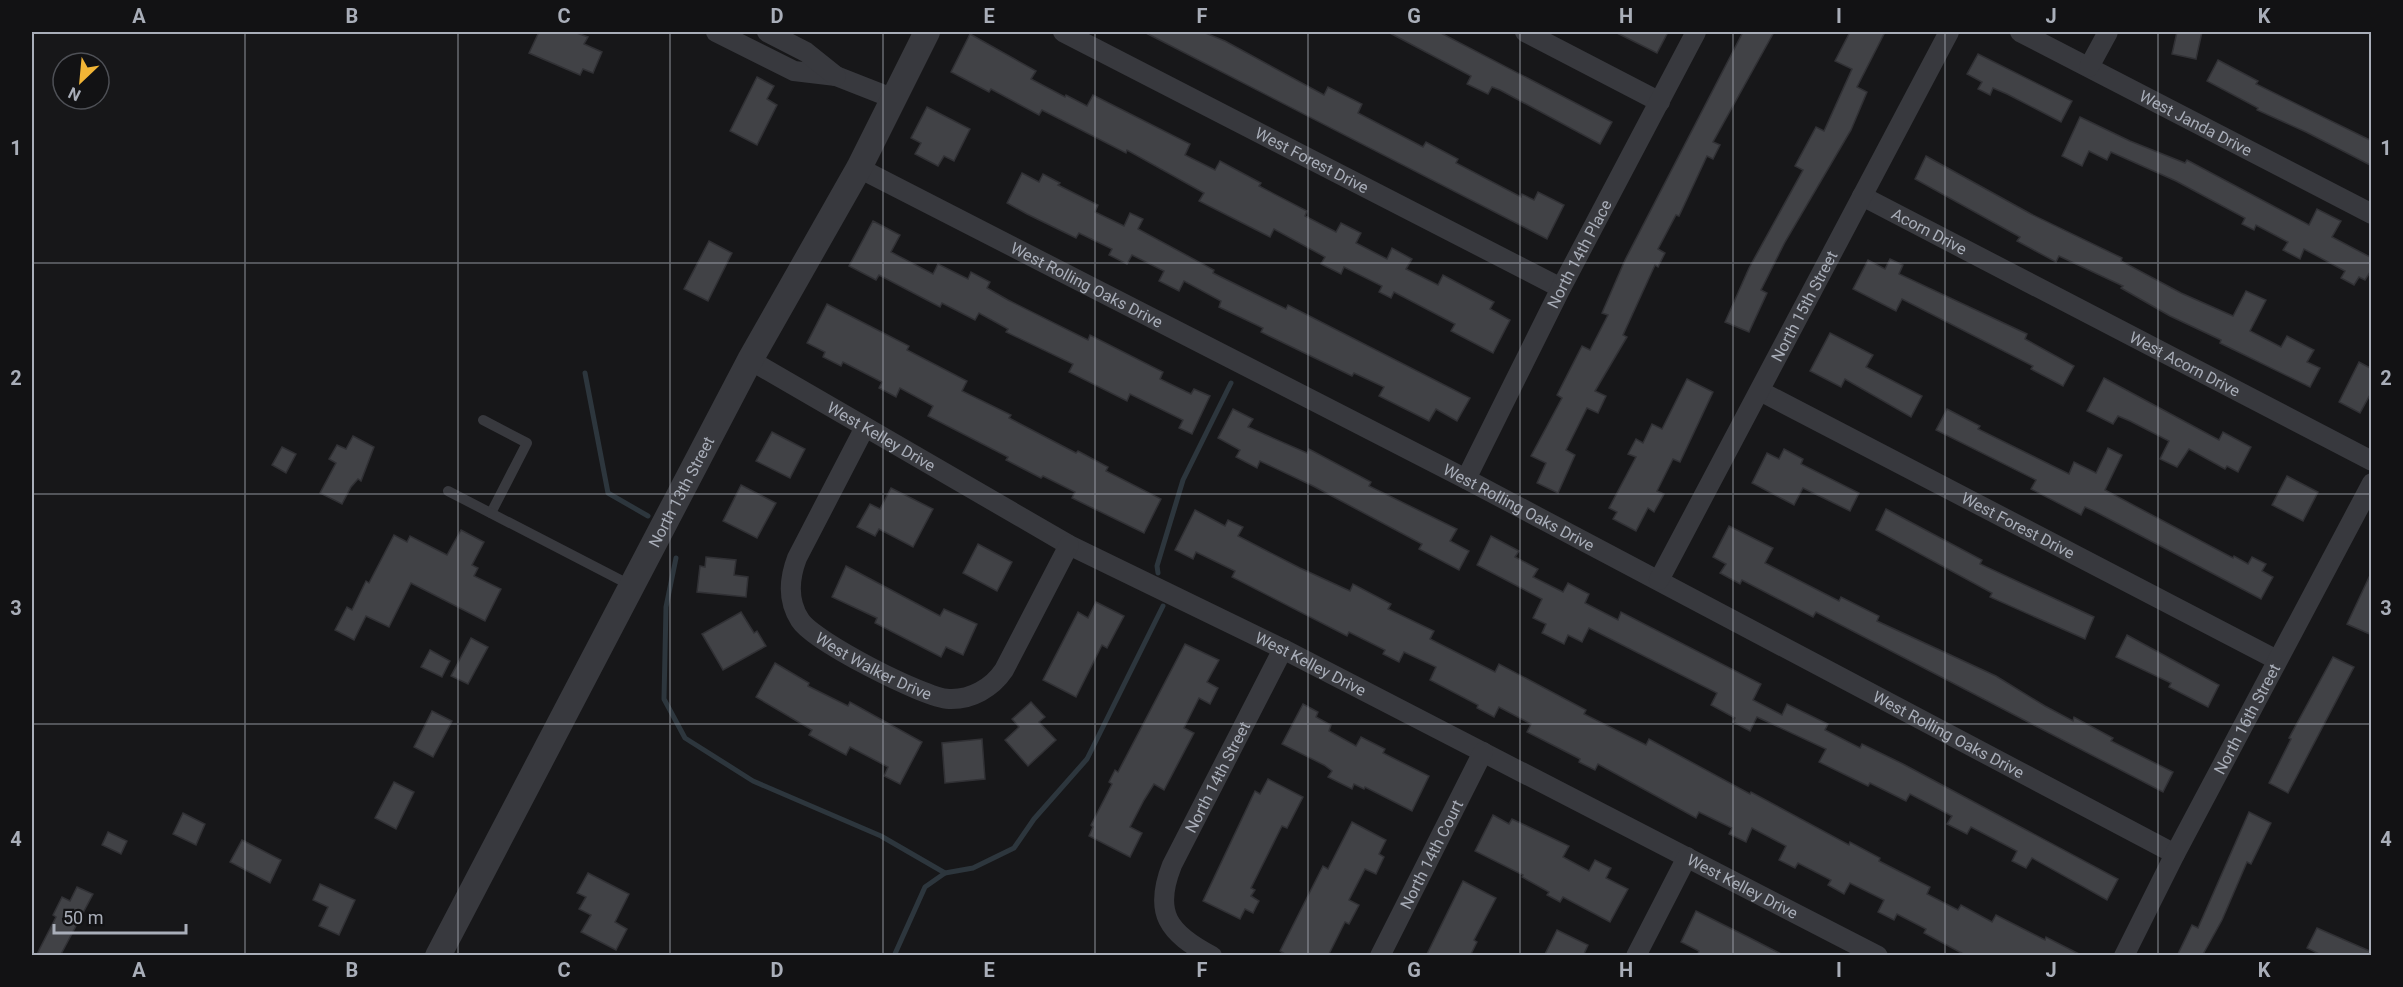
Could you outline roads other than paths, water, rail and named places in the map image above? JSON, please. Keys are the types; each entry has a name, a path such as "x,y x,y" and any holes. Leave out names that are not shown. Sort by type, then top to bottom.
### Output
{"street":[{"path":"716,32 794,71 836,76 892,98"},
{"path":"767,32 806,52 836,76"},
{"name":"North 13th Street","path":"438,956 750,360 859,168 927,32"},
{"name":"West Forest Drive","path":"1063,32 1561,288"},
{"path":"1525,32 1660,102"},
{"name":"North 14th Place","path":"1466,479 1561,288 1696,32"},
{"name":"North 15th Street","path":"1659,580 1949,32"},
{"name":"West Janda Drive","path":"2020,32 2372,214"},
{"path":"2089,67 2108,32"},
{"name":"West Rolling Oaks Drive","path":"859,168 1466,479 2175,854"},
{"name":"Acorn Drive","path":"1862,196 1999,268"},
{"name":"West Acorn Drive","path":"1999,268 2372,461"},
{"name":"West Kelley Drive","path":"750,360 1069,545 1283,648 1878,956"},
{"name":"West Forest Drive","path":"1760,391 2277,660"},
{"name":"West Walker Drive","path":"865,427 797,558 790,586 792,605 800,620 815,636 917,690 951,699 971,695 991,686 1004,670 1069,545"},
{"name":"North 16th Street","path":"2124,956 2175,854 2372,483"},
{"name":"North 14th Street","path":"1212,956 1180,935 1163,908 1164,887 1172,865 1283,648"},
{"name":"North 14th Court","path":"1380,956 1483,752"},
{"path":"1636,956 1687,857"}],"lane":[{"path":"483,420 527,443 491,513"},
{"path":"448,491 632,586"}],"waterway":[{"path":"585,373 608,493 648,516"},
{"path":"1158,573 1157,566 1183,480 1231,383"},
{"path":"676,558 666,607 664,699 685,738 753,781 881,836 945,873"},
{"path":"894,956 925,887 945,873 973,868 1014,848 1034,819 1087,759 1163,606"}]}
